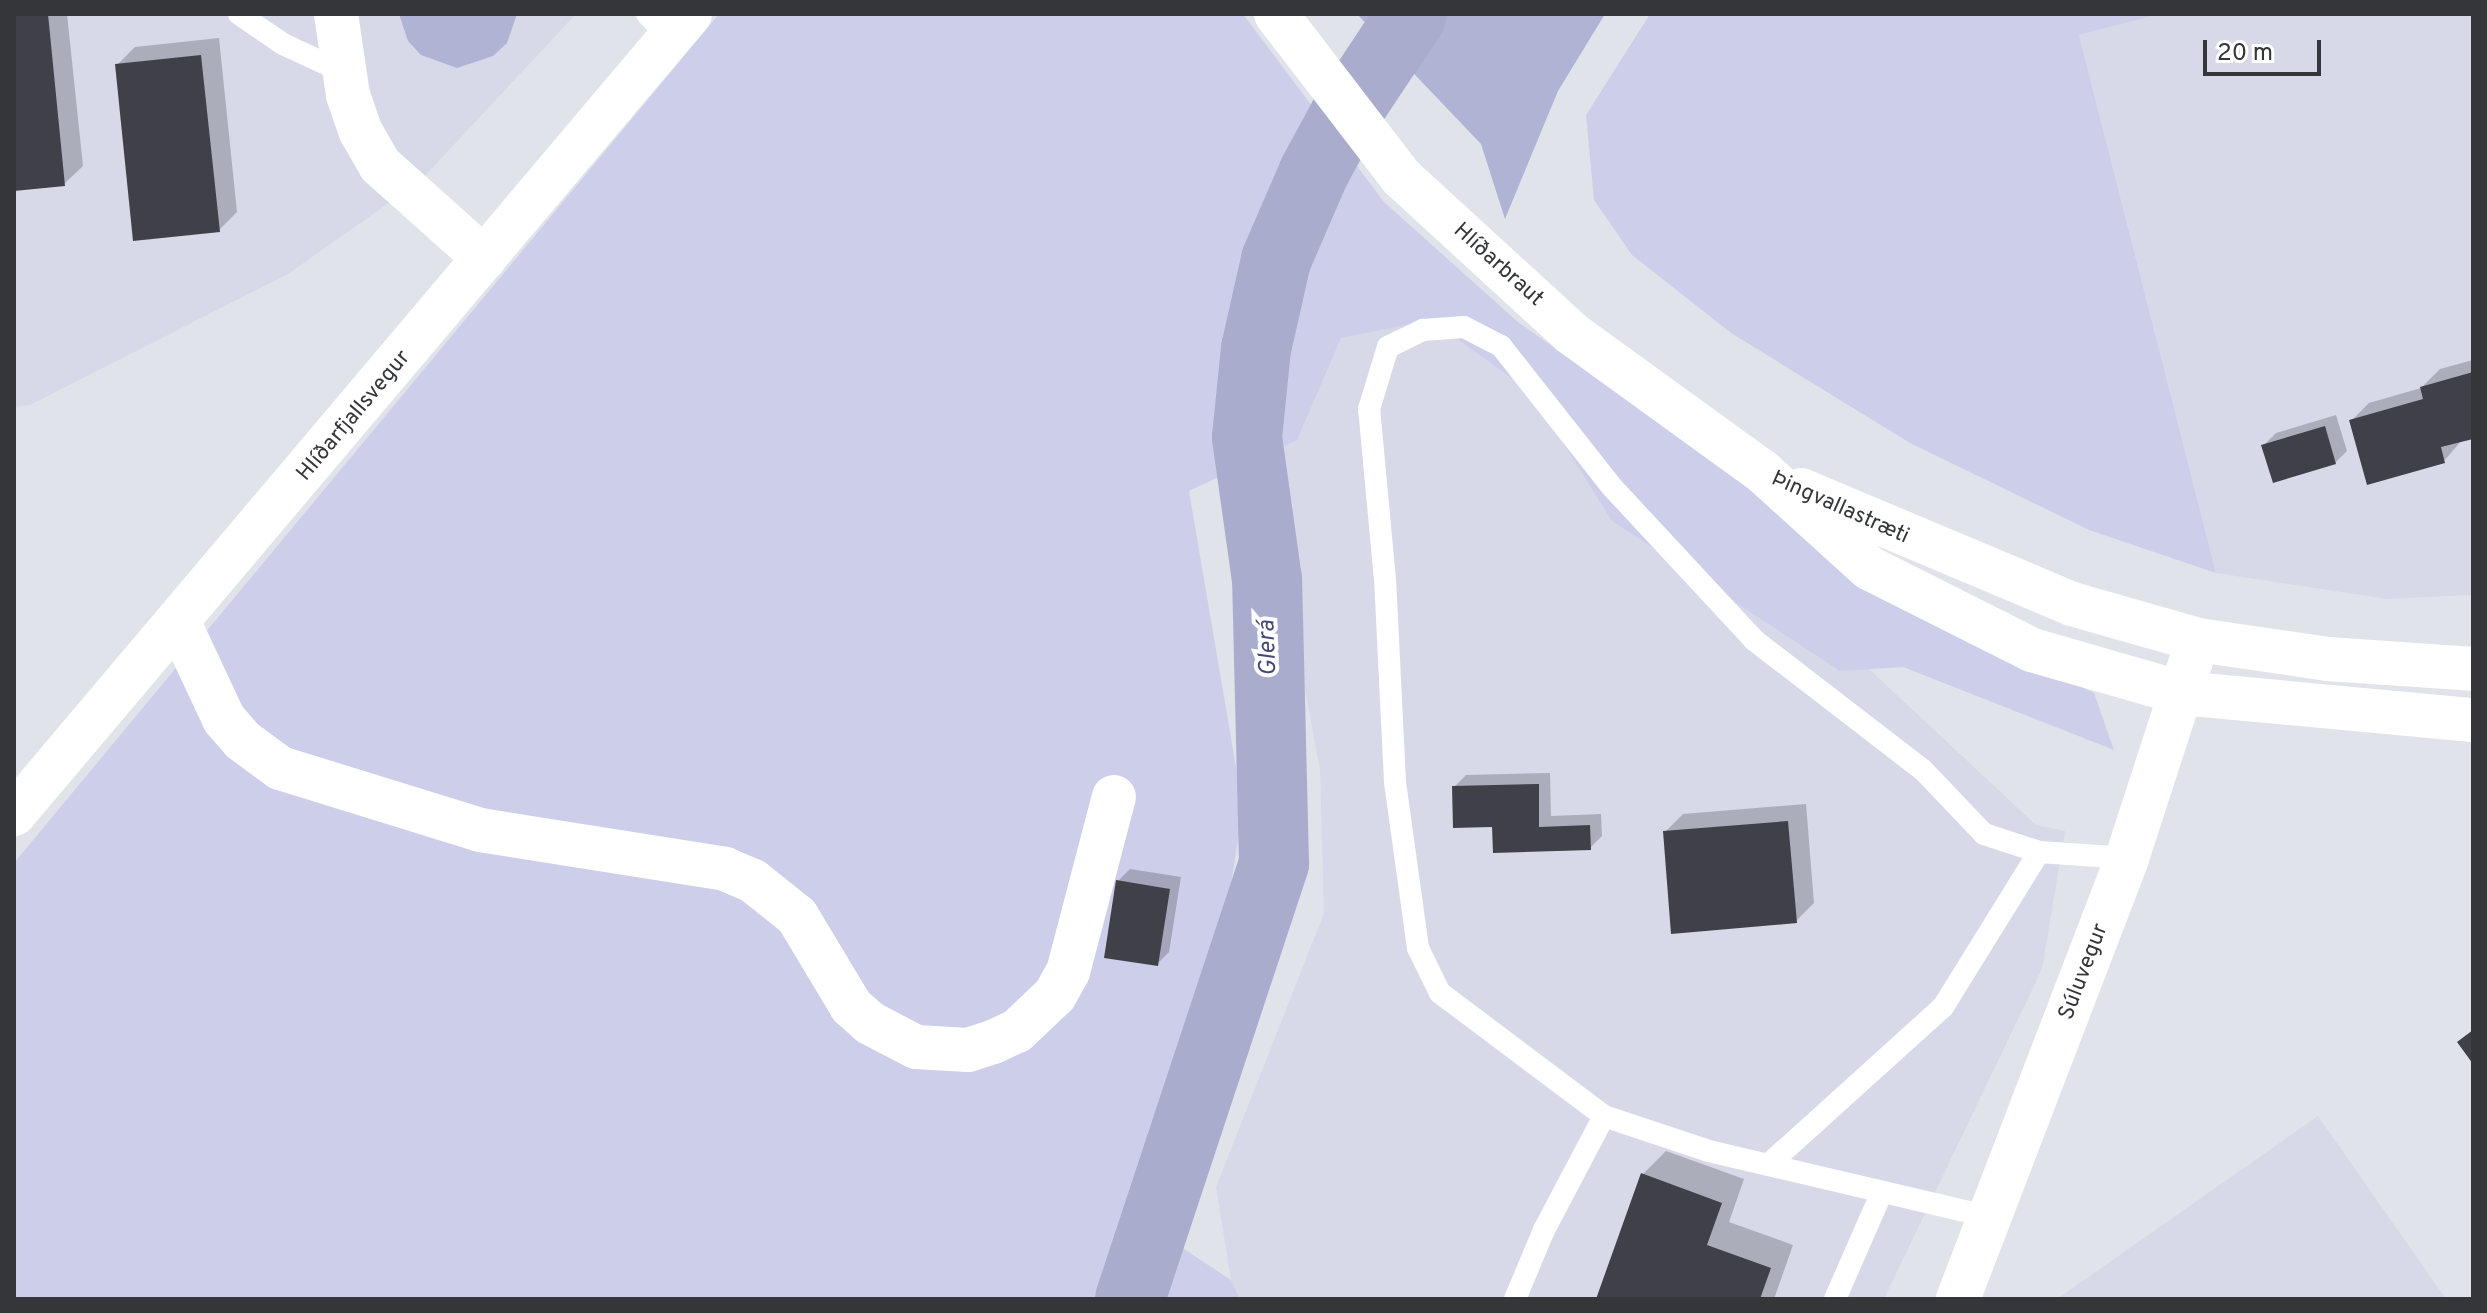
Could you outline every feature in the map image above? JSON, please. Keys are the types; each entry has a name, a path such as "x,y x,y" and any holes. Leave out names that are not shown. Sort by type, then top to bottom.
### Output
{"main road":[{"path":"336,14 343,72 361,132 380,165 484,258"},
{"name":"Hlíðarfjallsvegur","path":"14,814 179,623 484,258 669,22"},
{"name":"Hlíðarbraut","path":"1283,24 1401,177 1571,333 1763,472"},
{"name":"Þingvallastræti","path":"1763,472 1893,533 2072,604 2198,640 2328,659 2473,669"},
{"name":"Þingvallastræti","path":"1763,472 1869,568 2032,650 2181,693 2473,720"},
{"path":"179,623 224,719 242,740 280,768 480,830 725,869 753,881 797,916 851,1006 870,1023 916,1047 968,1050 993,1042 1017,1031 1055,995 1068,972 1114,797"},
{"name":"Súluvegur","path":"1958,1299 2127,858 2198,640"}],"lane":[{"path":"239,14 283,44 343,72"},
{"path":"1990,1217 1709,1151 1604,1116 1440,993 1418,948 1395,782 1385,580 1369,409 1388,347 1423,330 1464,327 1501,346 1612,487 1754,640 1923,770 1984,834 2039,852 2127,858"},
{"path":"1768,1165 1943,1007 2039,852"},
{"path":"1515,1299 1544,1230 1604,1116"},
{"path":"1835,1299 1882,1192"}],"shaded area":[{"path":"14,14 576,14 420,181 288,274 30,405 14,407"},
{"path":"399,14 517,14 507,43 493,56 457,68 421,55 408,41"},
{"path":"719,14 1243,14 1384,202 1518,322 1745,482 1843,573 2094,693 2114,750 1903,667 1840,671 1612,521 1531,392 1431,320 1341,338 1297,440 1189,491 1243,808 1215,987 1137,1218 1231,1280 1240,1299 14,1299 14,863"},
{"path":"1357,14 1605,14 1558,91 1505,219 1481,144"},
{"path":"1650,14 2160,14 2079,35 2216,573 2089,530 1910,443 1731,333 1632,255 1594,200 1586,115"},
{"path":"2160,14 2473,14 2473,595 2387,599 2216,573 2079,35"},
{"path":"1421,288 1762,569 2036,825 2065,831 2042,969 1884,1299 1240,1299 1231,1280 1216,1187 1324,913 1320,770 1279,550 1278,361"},
{"path":"2318,1116 2446,1299 2057,1299"}],"building":[{"path":"14,14 48,14 65,186 14,191"},
{"path":"201,55 220,232 133,241 115,64"},
{"path":"2473,372 2473,439 2441,447 2445,463 2367,485 2349,420 2423,399 2420,387"},
{"path":"2325,426 2336,464 2273,483 2261,445"},
{"path":"1539,784 1539,827 1590,825 1591,850 1493,853 1492,827 1453,828 1452,786"},
{"path":"1788,821 1797,923 1671,934 1663,831"},
{"path":"1116,880 1170,889 1158,966 1104,958"},
{"path":"2473,1030 2473,1064 2457,1042"},
{"path":"1641,1173 1722,1203 1707,1245 1771,1268 1760,1299 1596,1299"}],"waterway":[{"name":"Glerá","path":"1130,1299 1274,863 1267,580 1247,437 1256,349 1276,260 1314,172 1345,115 1412,14"}]}
